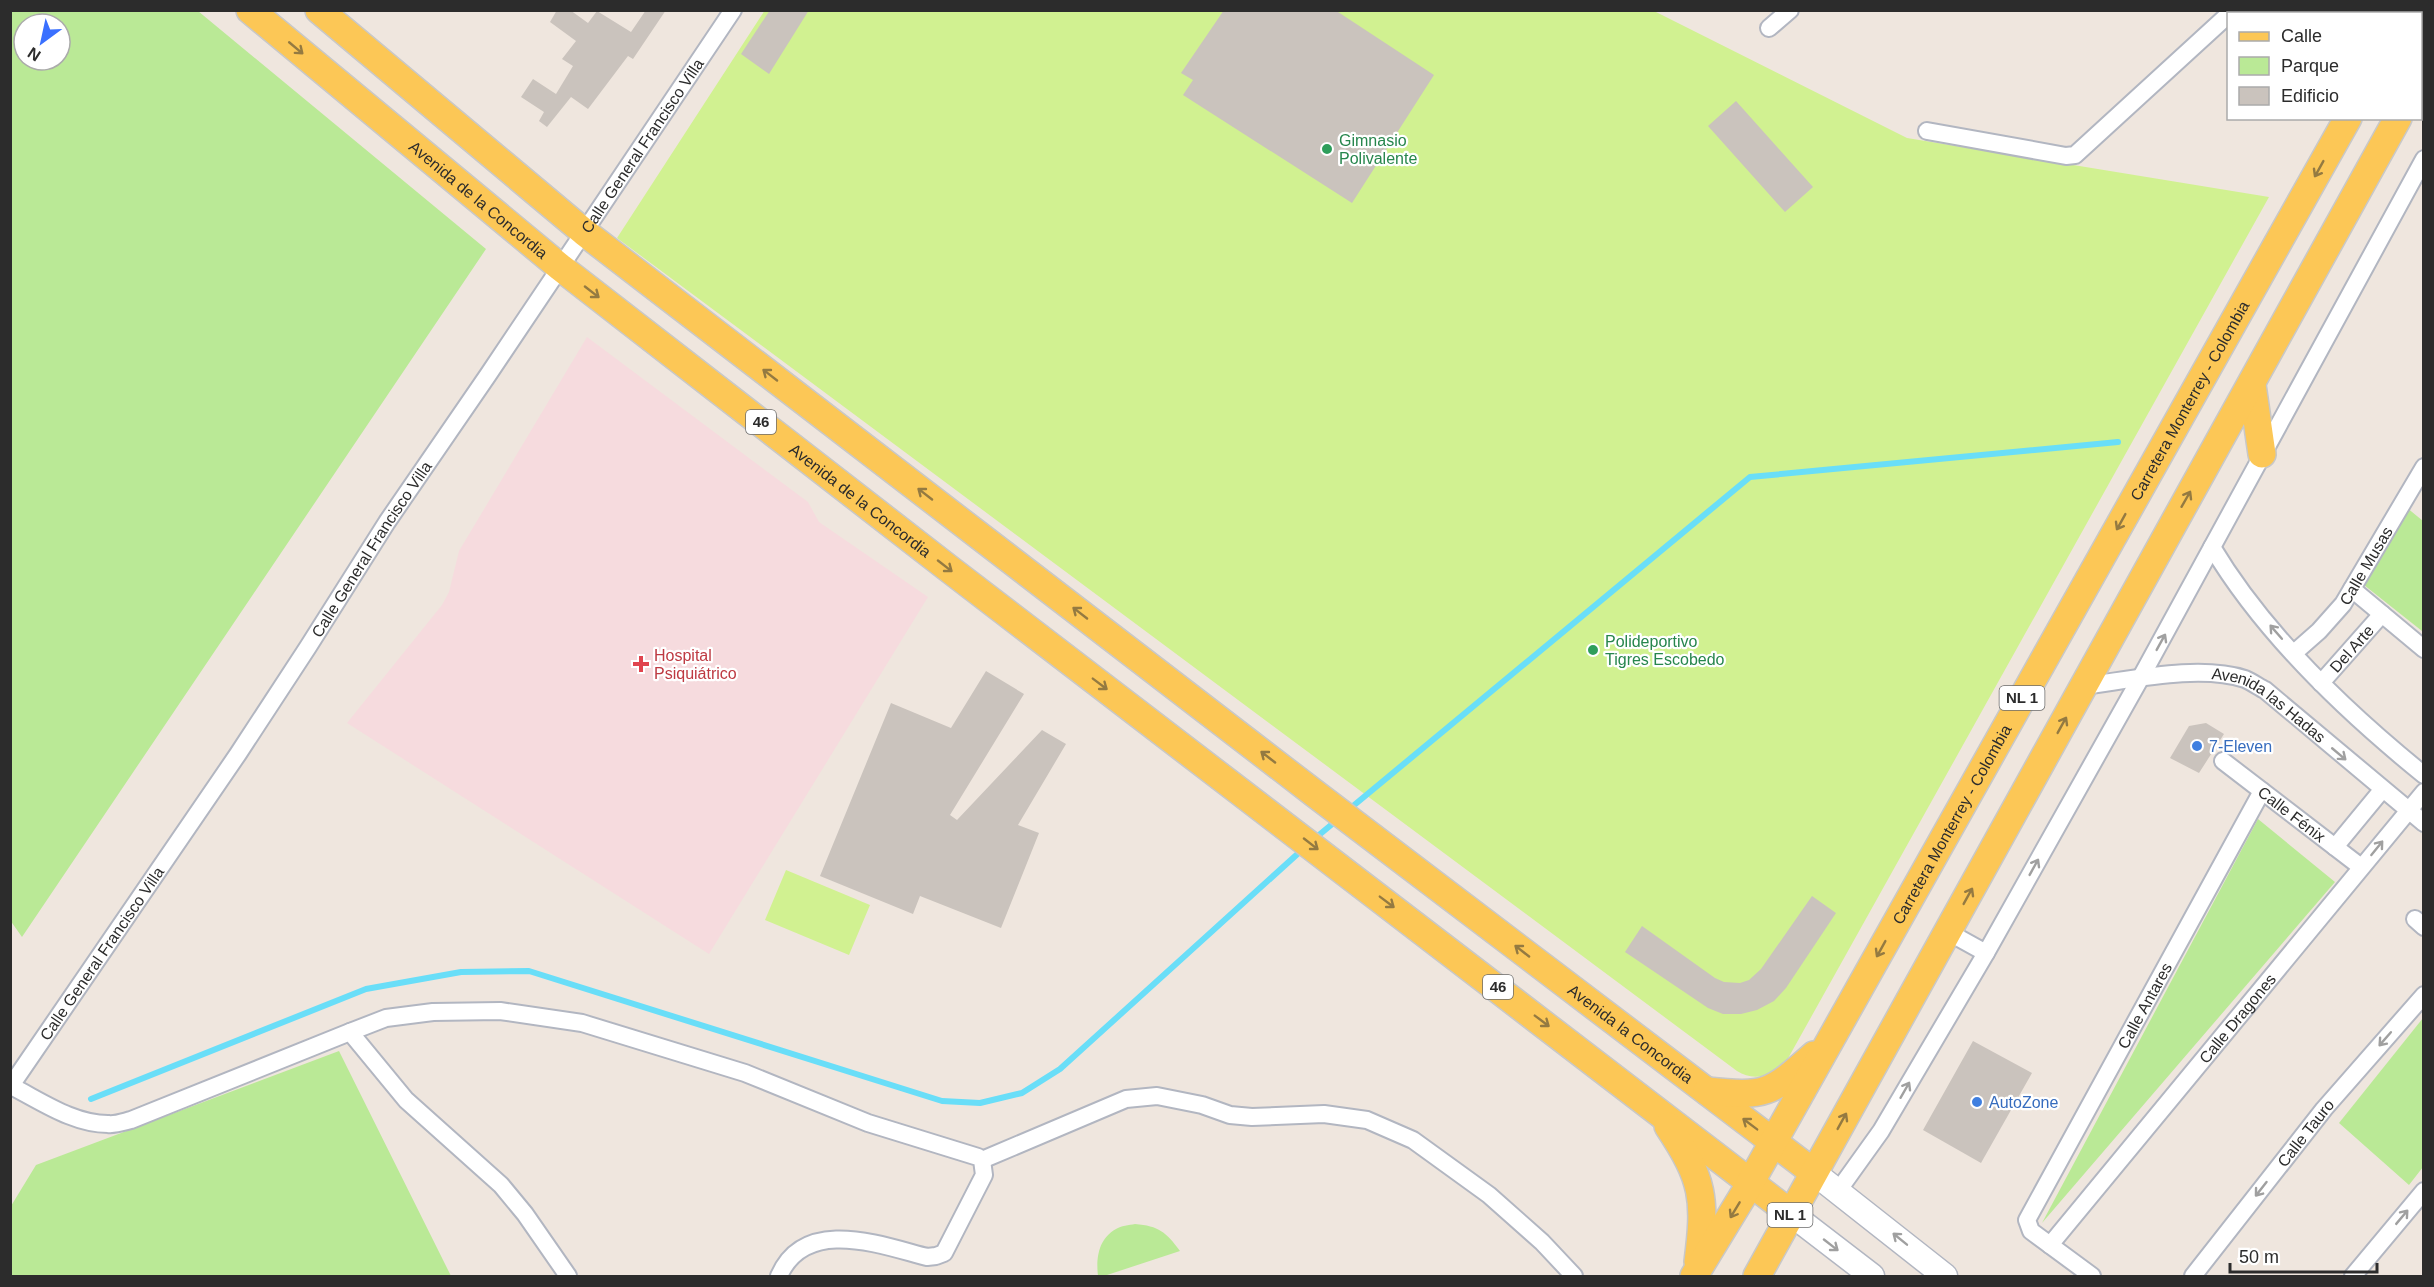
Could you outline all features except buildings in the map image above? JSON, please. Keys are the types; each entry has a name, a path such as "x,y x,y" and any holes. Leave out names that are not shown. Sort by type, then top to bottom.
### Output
{"main road":[{"name":"Avenida de la Concordia","path":"250,10 560,267 1655,1108"},
{"name":"46","path":"319,10 584,232"},
{"name":"Carretera Monterrey - Colombia","path":"1695,1275 1774,1142 2347,120"},
{"name":"NL 1","path":"1757,1276 2397,120"},
{"name":"Avenida la Concordia","path":"584,232 1314,793 1838,1191 1945,1276"},
{"path":"2252,385 2262,454"},
{"path":"1706,1091 1744,1095 1772,1088 1783,1083 1828,1042"},
{"name":"46","path":"1655,1108 1872,1276"},
{"path":"1655,1108 1690,1160 1701,1193 1703,1220 1695,1275"}],"street":[{"name":"Calle General Francisco Villa","path":"11,1086 238,754 387,522 733,10"},
{"path":"1769,27 1790,10"},
{"path":"1927,131 2066,156 2075,155 2227,17"},
{"path":"1838,1191 1881,1131 1986,953 2140,680 2424,159"},
{"name":"Calle Musas","path":"2294,653 2332,618 2421,476"},
{"path":"2212,547 2240,590 2321,683 2358,720 2424,776"},
{"path":"2352,589 2424,649"},
{"name":"Del Arte","path":"2321,683 2382,614"},
{"name":"Avenida las Hadas","path":"2083,686 2199,673 2224,674 2247,680 2265,690 2424,823"},
{"name":"Calle Fénix","path":"2223,761 2361,867"},
{"path":"2335,847 2382,790"},
{"name":"Calle Antares","path":"2050,1245 2031,1231 2027,1220 2262,791"},
{"name":"Calle Dragones","path":"2050,1245 2424,792"},
{"path":"1948,932 1986,953"},
{"name":"Calle Tauro","path":"2193,1276 2324,1109 2424,994"},
{"path":"11,1086 74,1118 110,1125 131,1120 386,1018 433,1012 500,1011 582,1023 745,1073 868,1123 982,1160 984,1175 944,1252 927,1257 872,1242 816,1241 793,1255 779,1276"},
{"path":"350,1032 406,1100 501,1185 525,1214 568,1276"},
{"path":"982,1160 1126,1099 1157,1096 1241,1116 1324,1114 1367,1120 1413,1140 1489,1196 1542,1242 1574,1276"},
{"path":"2353,1276 2424,1191"},
{"path":"2050,1245 2092,1276"}],"shaded area":[{"name":"Hospital Psiquiátrico","path":"587,337 808,502 819,522 928,597 709,954 347,723 442,605 449,592 459,551"}],"green space":[{"name":"Polideportivo Tigres Escobedo","path":"765,10 1654,11 1907,138 2269,197 1786,1062 1769,1074 1756,1077 1737,1071 617,238"},
{"path":"10,11 198,11 486,249 22,937 10,920"},
{"path":"2406,507 2423,521 2422,631 2364,585"},
{"path":"2258,819 2335,882 2042,1223"},
{"path":"786,870 870,905 849,955 765,920"},
{"path":"2423,1018 2423,1167 2409,1185 2339,1123"},
{"path":"339,1051 451,1276 11,1276 11,1206 36,1165"},
{"path":"1135,1224 1150,1226 1161,1231 1180,1251 1098,1276 1098,1256 1105,1238 1118,1228"}],"waterway":[{"path":"1347,811 1750,477 2118,442"},
{"path":"1313,840 1337,820"},
{"path":"91,1099 366,989 461,972 529,971 942,1101 980,1103 1022,1093 1060,1069 1303,849"}],"place":[{"name":"Gimnasio Polivalente","path":"1327,149"},
{"name":"Polideportivo Tigres Escobedo","path":"1593,650"},
{"name":"Hospital Psiquiátrico","path":"641,664"},
{"name":"7-Eleven","path":"2197,746"},
{"name":"AutoZone","path":"1977,1102"}]}
